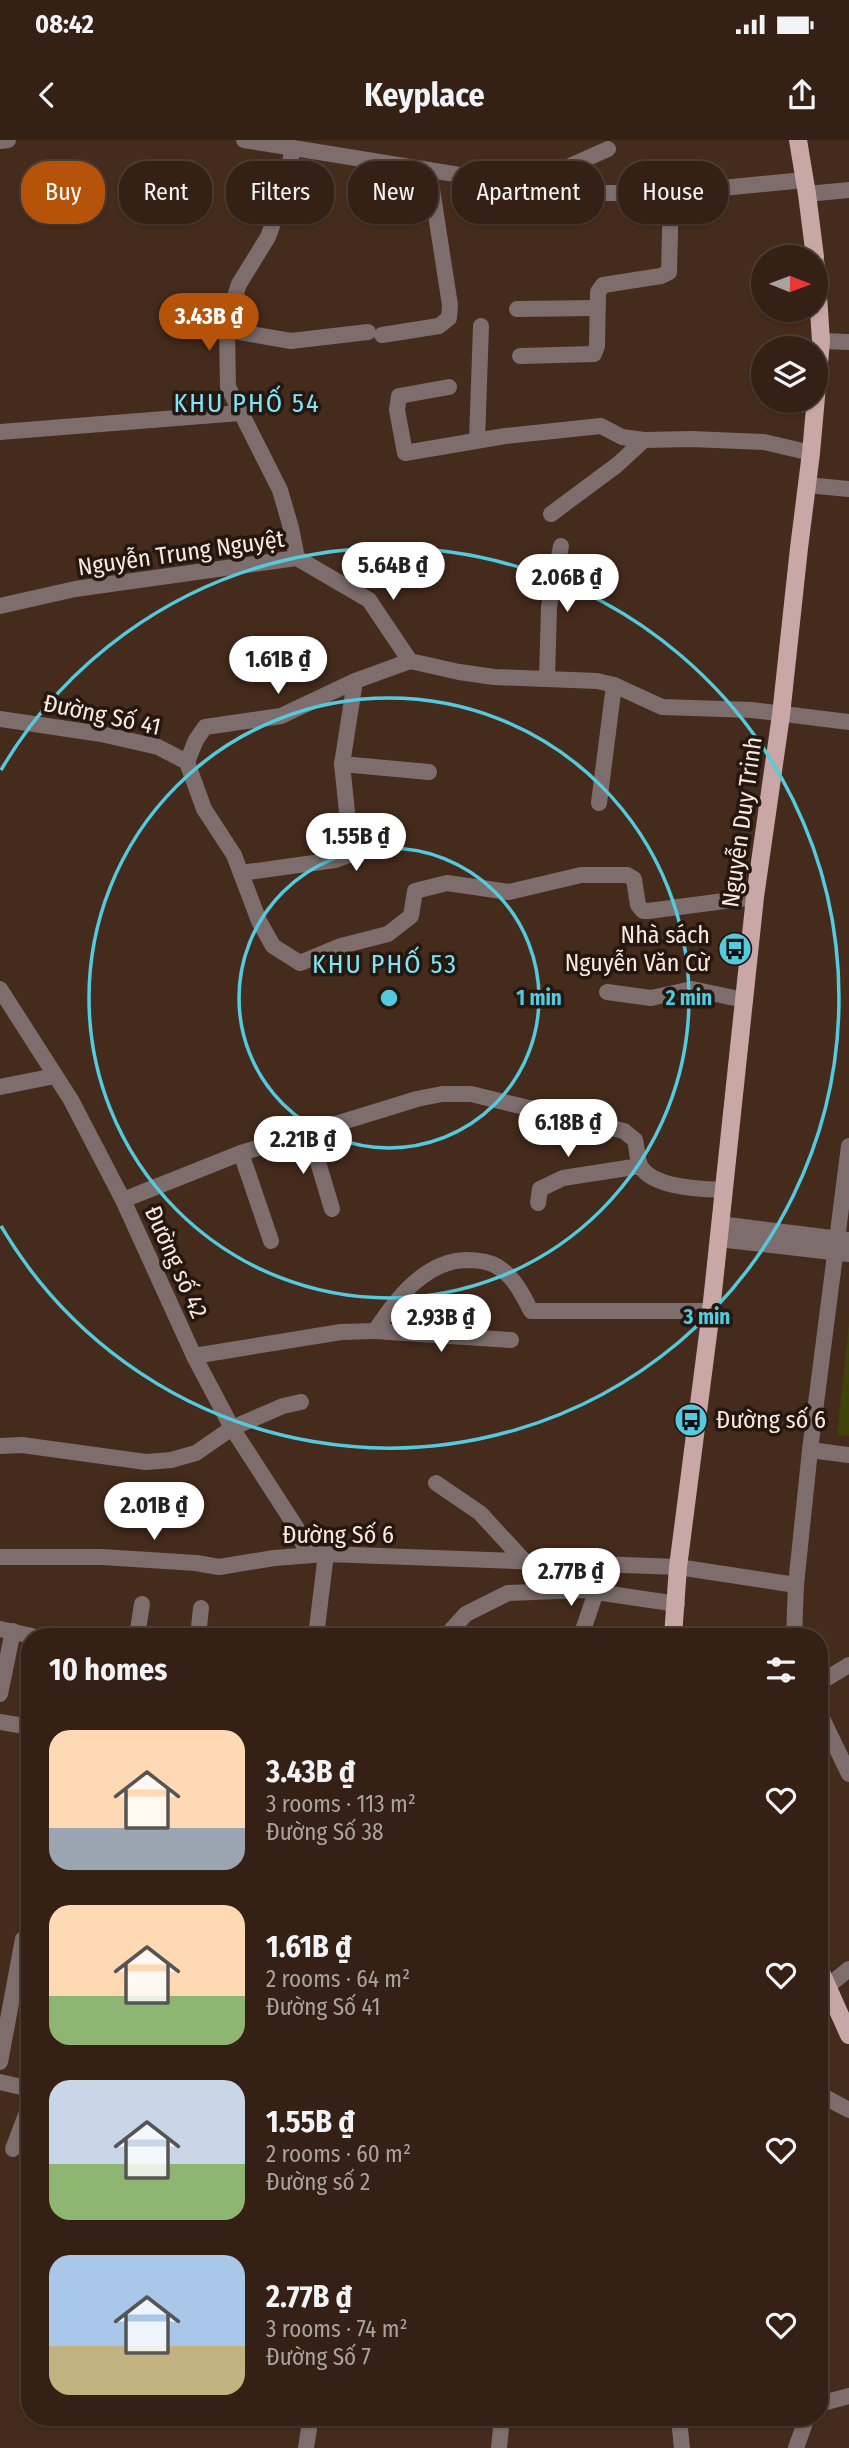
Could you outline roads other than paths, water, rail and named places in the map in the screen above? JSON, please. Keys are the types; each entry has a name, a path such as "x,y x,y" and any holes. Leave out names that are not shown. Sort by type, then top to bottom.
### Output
{"main road":[{"path":"798,140 813,245"},
{"name":"Nguyễn Duy Trinh","path":"674,1628 678,1567 711,1311 755,897 781,715 815,413"},
{"path":"828,1986 849,2035"}],"street":[{"path":"0,141 8,140"},
{"path":"244,140 373,161"},
{"path":"293,148 282,199 268,237 239,284 227,320 227,330 228,387 280,490 297,558"},
{"path":"581,161 608,149"},
{"path":"728,190 806,187 849,190"},
{"path":"227,330 291,341 439,326 449,318 450,306 437,224"},
{"path":"520,356 594,354 597,346 598,292 603,285 661,276 670,272 671,224"},
{"path":"517,309 597,308"},
{"path":"477,440 481,326"},
{"path":"828,341 849,342"},
{"path":"449,387 399,396 397,410 405,453 477,440 601,426 622,437 644,440 764,442 811,453"},
{"path":"0,432 240,413"},
{"path":"551,514 617,465 644,440"},
{"path":"806,485 849,489"},
{"path":"547,678 549,607 561,546"},
{"name":"Nguyễn Trung Nguyệt","path":"0,606 75,589 297,558 369,600 410,660"},
{"path":"410,660 494,677 597,681 614,685 662,707 752,710 849,722"},
{"name":"Đường Số 41","path":"0,719 113,736 158,747 187,762 205,727 281,716 355,681 410,660"},
{"path":"241,873 335,860 349,855 351,850 342,764 355,681"},
{"path":"599,803 614,685"},
{"path":"187,762 204,809 234,855 259,920 273,946 300,963 341,946 388,934 411,916 415,891 447,883 509,892 581,876 627,875 634,879 638,905 643,911 755,897"},
{"path":"342,764 429,772"},
{"name":"Đường số 42","path":"0,989 71,1100 123,1200 194,1356 232,1428 296,1527 309,1555"},
{"path":"607,992 651,998 692,989 744,1000"},
{"path":"0,1087 55,1076"},
{"path":"123,1200 241,1153 417,1099 442,1094 471,1094 629,1133 635,1140 640,1166 651,1176 669,1184 724,1190"},
{"path":"309,1132 332,1209"},
{"path":"794,1628 810,1450 842,1246 849,1146"},
{"path":"241,1153 271,1241"},
{"path":"538,1203 540,1189 563,1178 640,1166"},
{"path":"719,1231 842,1246"},
{"path":"375,1331 406,1291 429,1270 454,1261 478,1260 498,1267 519,1288 531,1311 711,1311"},
{"path":"194,1356 341,1332 375,1331 511,1339"},
{"path":"0,1446 22,1445 146,1462 158,1461 196,1453 232,1428 284,1406 301,1402"},
{"path":"810,1450 849,1455"},
{"path":"436,1483 480,1513 526,1563"},
{"path":"317,1628 326,1554"},
{"name":"Đường Số 6","path":"0,1558 102,1557 219,1567 326,1554 678,1567 796,1585"},
{"path":"453,1628 466,1614 508,1593 596,1591 677,1604"},
{"path":"584,1628 596,1591"},
{"path":"138,1628 142,1604"},
{"path":"199,1628 201,1608"},
{"path":"0,1694 7,1630"},
{"path":"828,1678 849,1665"},
{"path":"0,1722 21,1726"},
{"path":"828,1731 849,1774"},
{"path":"0,2062 21,1950"},
{"path":"828,1986 849,1969"},
{"path":"0,2082 21,2086"},
{"path":"828,2099 849,2110"},
{"path":"13,2149 21,2128"},
{"path":"828,2402 849,2396"},
{"path":"306,2448 309,2426"},
{"path":"499,2448 501,2426"},
{"path":"680,2426 682,2448"},
{"path":"796,2448 804,2426"}],"place":[{"name":"Nhà sách Nguyễn Văn Cừ","path":"735,949"},
{"name":"Đường số 6","path":"691,1420"}],"district":[{"name":"KHU PHỐ 54","path":"247,403"},
{"name":"KHU PHỐ 53","path":"385,964"}]}
